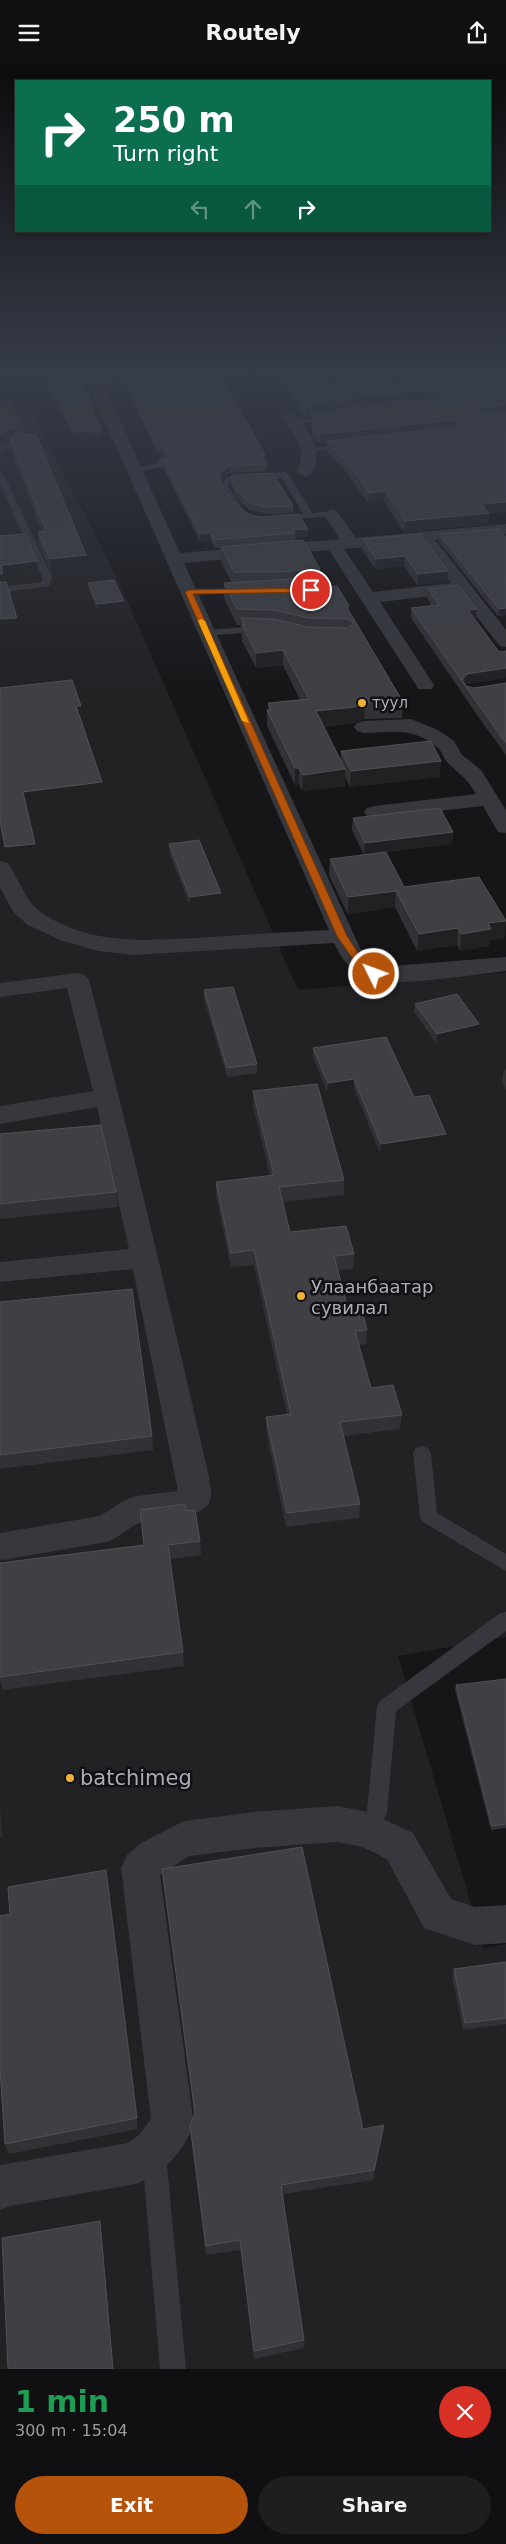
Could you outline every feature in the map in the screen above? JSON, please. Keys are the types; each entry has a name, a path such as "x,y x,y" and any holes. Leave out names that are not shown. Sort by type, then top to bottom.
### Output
{"street":[{"path":"139,479 342,936 362,966 374,974 402,974 506,964"},
{"path":"331,515 351,543"},
{"path":"174,559 506,529"},
{"path":"333,544 425,685"},
{"path":"429,544 506,642"},
{"path":"368,599 463,587"},
{"path":"364,727 401,724 418,727 447,745 454,758 474,774 506,827"},
{"path":"374,812 489,799"},
{"path":"0,868 22,908 36,919 68,935 98,944 133,948 342,936"},
{"path":"0,991 78,980 145,1258 193,1477 195,1497 183,1503 136,1509 107,1528 2,1546"},
{"path":"0,1115 106,1097"},
{"path":"0,1272 145,1258"},
{"path":"0,2189 4,2185 136,2163 154,2150 173,2125 140,1868 154,1856 184,1839 254,1830 337,1824 368,1830 400,1846 438,1915 475,1926 506,1924"}],"lane":[{"path":"0,590 46,584 47,577 2,479"},
{"path":"244,479 227,480 224,485 245,517 263,520 331,515"},
{"path":"287,479 309,516"},
{"path":"189,592 250,591"},
{"path":"207,633 249,628 274,630"},
{"path":"422,1453 429,1517 506,1563"},
{"path":"368,1830 377,1813 387,1707 506,1620"},
{"path":"154,2150 173,2369"}],"shaded area":[{"path":"0,479 66,479 120,584 298,990 506,972 506,1637 398,1656 484,1948 506,1944 506,2369 0,2369"}],"building":[{"path":"26,479 54,479 86,555 50,559 38,532 46,531"},
{"path":"173,479 220,479 224,490 237,507 259,517 298,514 308,529 293,530 295,533 214,540 210,533 200,534"},
{"path":"232,479 276,479 293,506 268,507 249,503 235,488"},
{"path":"359,479 506,479 506,502 481,504 489,513 405,521 385,491 369,493"},
{"path":"499,529 506,537 506,608 499,609 439,534"},
{"path":"25,534 37,561 1,566 3,573 0,574 0,536"},
{"path":"420,534 448,571 418,574 405,556 376,559 363,539"},
{"path":"303,540 320,569 234,572 221,547"},
{"path":"325,577 331,587 337,586 349,606 346,606 403,702 365,703 355,707 316,711 345,769 303,775 299,768 295,768 267,710 271,710 268,703 309,699 283,650 256,653 242,625 245,625 241,618 274,619 308,627 348,628 354,623 348,619 309,618 274,610 237,609 224,583"},
{"path":"114,580 124,601 97,604 88,583"},
{"path":"0,582 6,582 17,618 0,619"},
{"path":"458,585 477,609 468,610 499,652 506,651 506,668 467,674 462,680 466,686 474,688 506,683 506,743 411,608 439,605 428,589"},
{"path":"72,680 81,706 76,706 102,782 23,792 35,844 5,847 0,820 0,688"},
{"path":"431,741 441,761 351,771 341,751"},
{"path":"440,808 453,832 365,843 353,818"},
{"path":"199,840 221,893 190,897 169,844"},
{"path":"386,852 404,887 479,877 506,921 488,923 491,929 461,934 458,928 419,934 396,891 348,897 330,859"},
{"path":"233,987 257,1064 227,1068 204,990"},
{"path":"457,994 479,1024 437,1034 415,1004"},
{"path":"386,1037 414,1097 429,1095 446,1134 381,1144 354,1079 328,1083 313,1048"},
{"name":"Улаанбаатар сувилал","path":"317,1084 344,1180 279,1187 290,1232 346,1226 354,1254 334,1256 348,1308 361,1306 367,1330 355,1331 371,1388 393,1385 402,1415 340,1422 360,1504 287,1513 266,1417 291,1414 254,1250 231,1253 216,1182 274,1175 253,1091"},
{"path":"101,1125 116,1192 0,1204 0,1134"},
{"path":"132,1289 152,1436 0,1455 0,1302"},
{"path":"185,1504 186,1511 195,1510 200,1541 168,1545 183,1652 0,1677 0,1563 144,1545 140,1510"},
{"path":"506,1679 506,1824 492,1826 456,1685"},
{"path":"302,1847 363,2129 384,2125 374,2170 281,2185 304,2340 254,2351 240,2240 206,2246 190,2125 195,2114 162,1869"},
{"path":"106,1870 137,2118 5,2144 0,2069 0,1916 10,1914 8,1887"},
{"path":"506,1962 506,2018 465,2023 454,1969"},
{"path":"100,2221 113,2369 8,2369 2,2238"}],"slow traffic":[{"path":"201,621 246,721"}],"place":[{"name":"туул","path":"362,703"},
{"name":"Улаанбаатар сувилал","path":"301,1296"},
{"name":"batchimeg","path":"70,1778"}],"route":[{"path":"311,590 189,592 342,936 349,950 362,966 374,974"}]}
